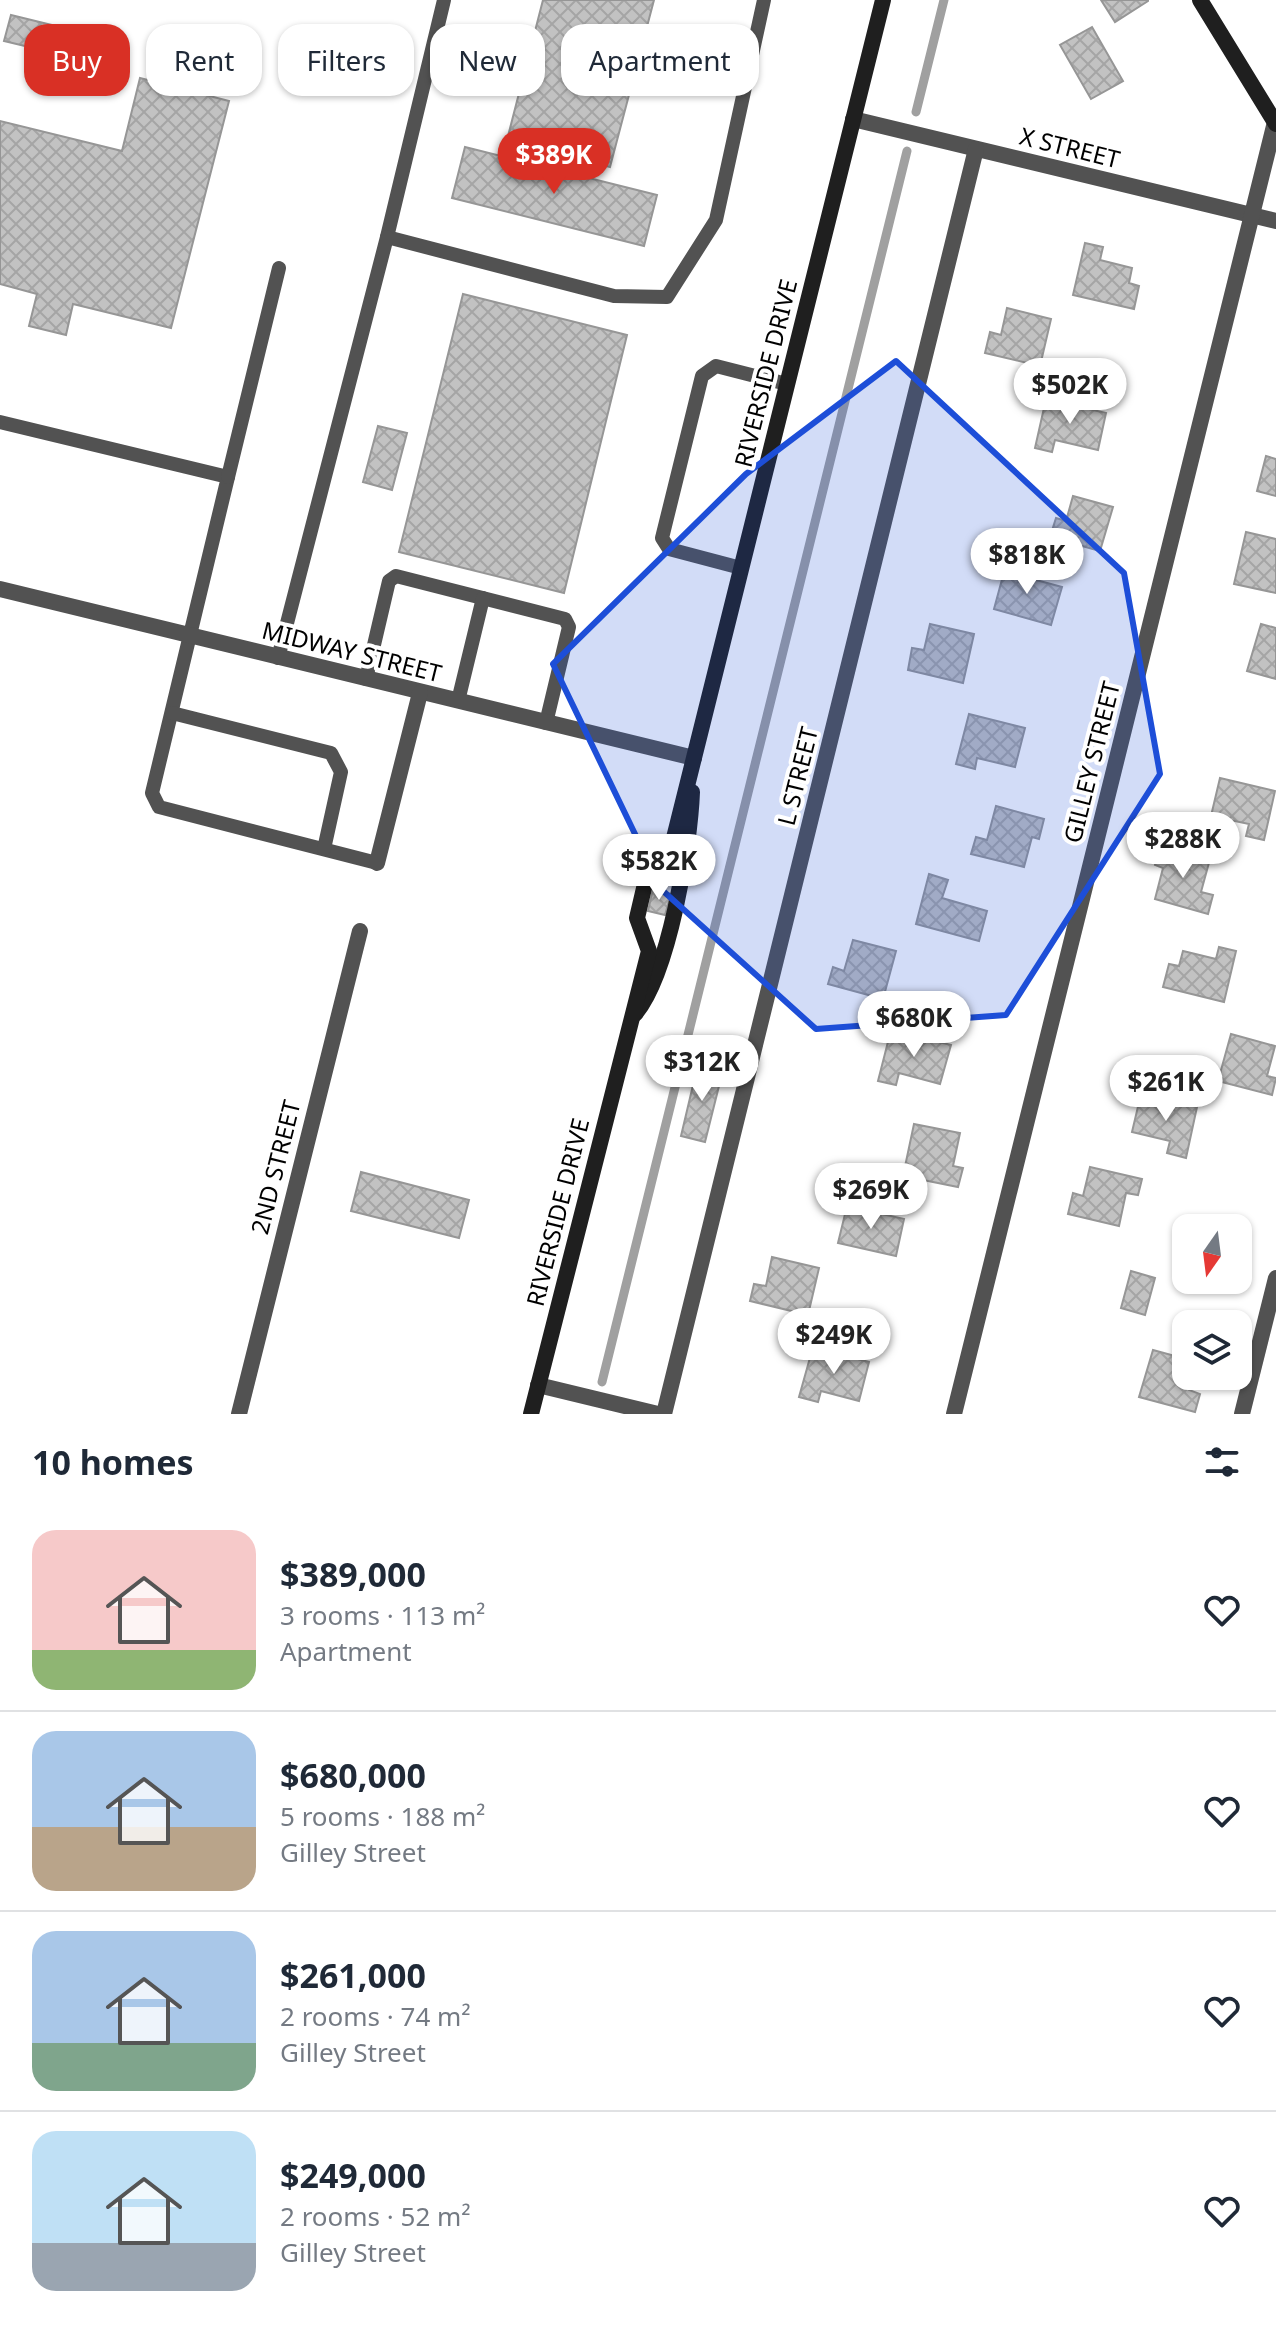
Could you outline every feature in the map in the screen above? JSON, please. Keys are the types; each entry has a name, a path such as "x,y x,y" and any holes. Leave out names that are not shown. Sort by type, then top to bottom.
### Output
{"street":[{"name":"RIVERSIDE DRIVE","path":"531,1414 649,951 637,918 644,887 648,871 674,838 883,0"},
{"path":"1200,0 1275,123"},
{"name":"X STREET","path":"853,119 1276,221"},
{"name":"GILLEY STREET","path":"954,1414 1275,123"},
{"name":"L STREET","path":"661,1414 976,149"},
{"name":"MIDWAY STREET","path":"0,589 694,758"},
{"path":"377,863 420,693"},
{"name":"RIVERSIDE DRIVE","path":"629,1022 649,997 683,871 690,842 694,758"},
{"name":"2ND STREET","path":"239,1414 360,931"},
{"path":"1242,1414 1276,1278"},
{"path":"538,1385 661,1414"}],"lane":[{"path":"278,658 387,237 444,0"},
{"path":"387,237 614,296 667,297 716,220 764,0"},
{"path":"279,268 152,793 159,807 377,863"},
{"path":"741,568 669,549 662,538 702,376 716,366 787,384"},
{"path":"0,422 228,477"},
{"path":"366,679 389,581 396,576 565,619 569,627 546,723"},
{"path":"458,701 483,598"},
{"path":"172,713 331,753 341,772 324,849"}],"highlighted area":[{"path":"896,361 1124,573 1160,774 1006,1015 816,1029 662,890 553,664 746,474"}],"building":[{"path":"543,0 654,0 648,24 561,24 561,96 629,96 610,167 507,140 518,96 545,96 545,24 537,24"},
{"path":"1101,0 1148,0 1148,1 1115,22"},
{"path":"11,15 48,24 24,24 24,46 4,41"},
{"path":"1092,27 1123,81 1091,99 1060,45"},
{"path":"140,78 146,80 146,96 210,96 229,101 171,328 73,304 66,335 29,326 37,294 0,284 0,121 122,151"},
{"path":"465,147 657,195 644,246 452,198"},
{"path":"1085,243 1103,247 1100,260 1132,268 1129,283 1139,286 1134,309 1073,295"},
{"path":"463,294 627,335 564,593 399,552"},
{"path":"1007,308 1051,319 1040,366 985,353 990,332 1001,335"},
{"path":"1046,399 1106,413 1098,450 1055,440 1052,452 1035,448"},
{"path":"378,426 407,433 392,490 363,482"},
{"path":"1266,456 1276,459 1276,496 1257,491"},
{"path":"1073,496 1113,507 1100,551 1050,537 1056,518 1066,521"},
{"path":"1246,532 1276,539 1276,593 1234,584"},
{"path":"1007,561 1024,565 1021,576 1062,587 1051,625 994,609"},
{"path":"930,624 974,634 963,683 908,670 912,648 924,650"},
{"path":"1261,624 1276,628 1276,679 1247,671"},
{"path":"969,714 1025,728 1015,767 977,758 975,769 956,764"},
{"path":"1220,778 1275,791 1264,840 1246,836 1249,824 1211,816"},
{"path":"996,806 1044,819 1039,839 1032,837 1024,867 971,854 976,837 987,840"},
{"path":"1160,846 1210,859 1201,892 1213,895 1208,914 1155,899 1163,868 1155,865"},
{"path":"929,874 948,880 942,898 987,911 979,941 916,924"},
{"path":"653,889 671,894 665,915 648,911"},
{"path":"853,940 896,951 883,999 828,984 833,967 844,971"},
{"path":"1219,947 1236,951 1224,1002 1163,987 1169,964 1179,966 1183,951 1216,959"},
{"path":"891,1030 951,1045 940,1084 899,1073 896,1085 878,1081"},
{"path":"1231,1034 1275,1046 1267,1076 1276,1078 1272,1095 1218,1081"},
{"path":"698,1064 723,1070 705,1142 681,1136"},
{"path":"1141,1094 1197,1107 1186,1158 1167,1153 1170,1141 1132,1132"},
{"path":"914,1124 960,1133 953,1166 963,1168 958,1187 903,1176"},
{"path":"1090,1167 1142,1179 1138,1195 1126,1193 1119,1226 1068,1214 1073,1193 1083,1196"},
{"path":"361,1172 469,1200 459,1238 351,1211"},
{"path":"847,1206 904,1219 896,1256 838,1243"},
{"path":"772,1257 819,1268 808,1315 750,1301 754,1284 766,1286"},
{"path":"1131,1271 1155,1278 1145,1315 1121,1308"},
{"path":"813,1347 869,1362 859,1401 821,1391 818,1402 799,1397"},
{"path":"1153,1350 1172,1355 1172,1390 1189,1390 1200,1394 1195,1412 1139,1397"}],"waterway":[{"path":"916,112 944,0"},
{"path":"602,1382 907,151"}]}
